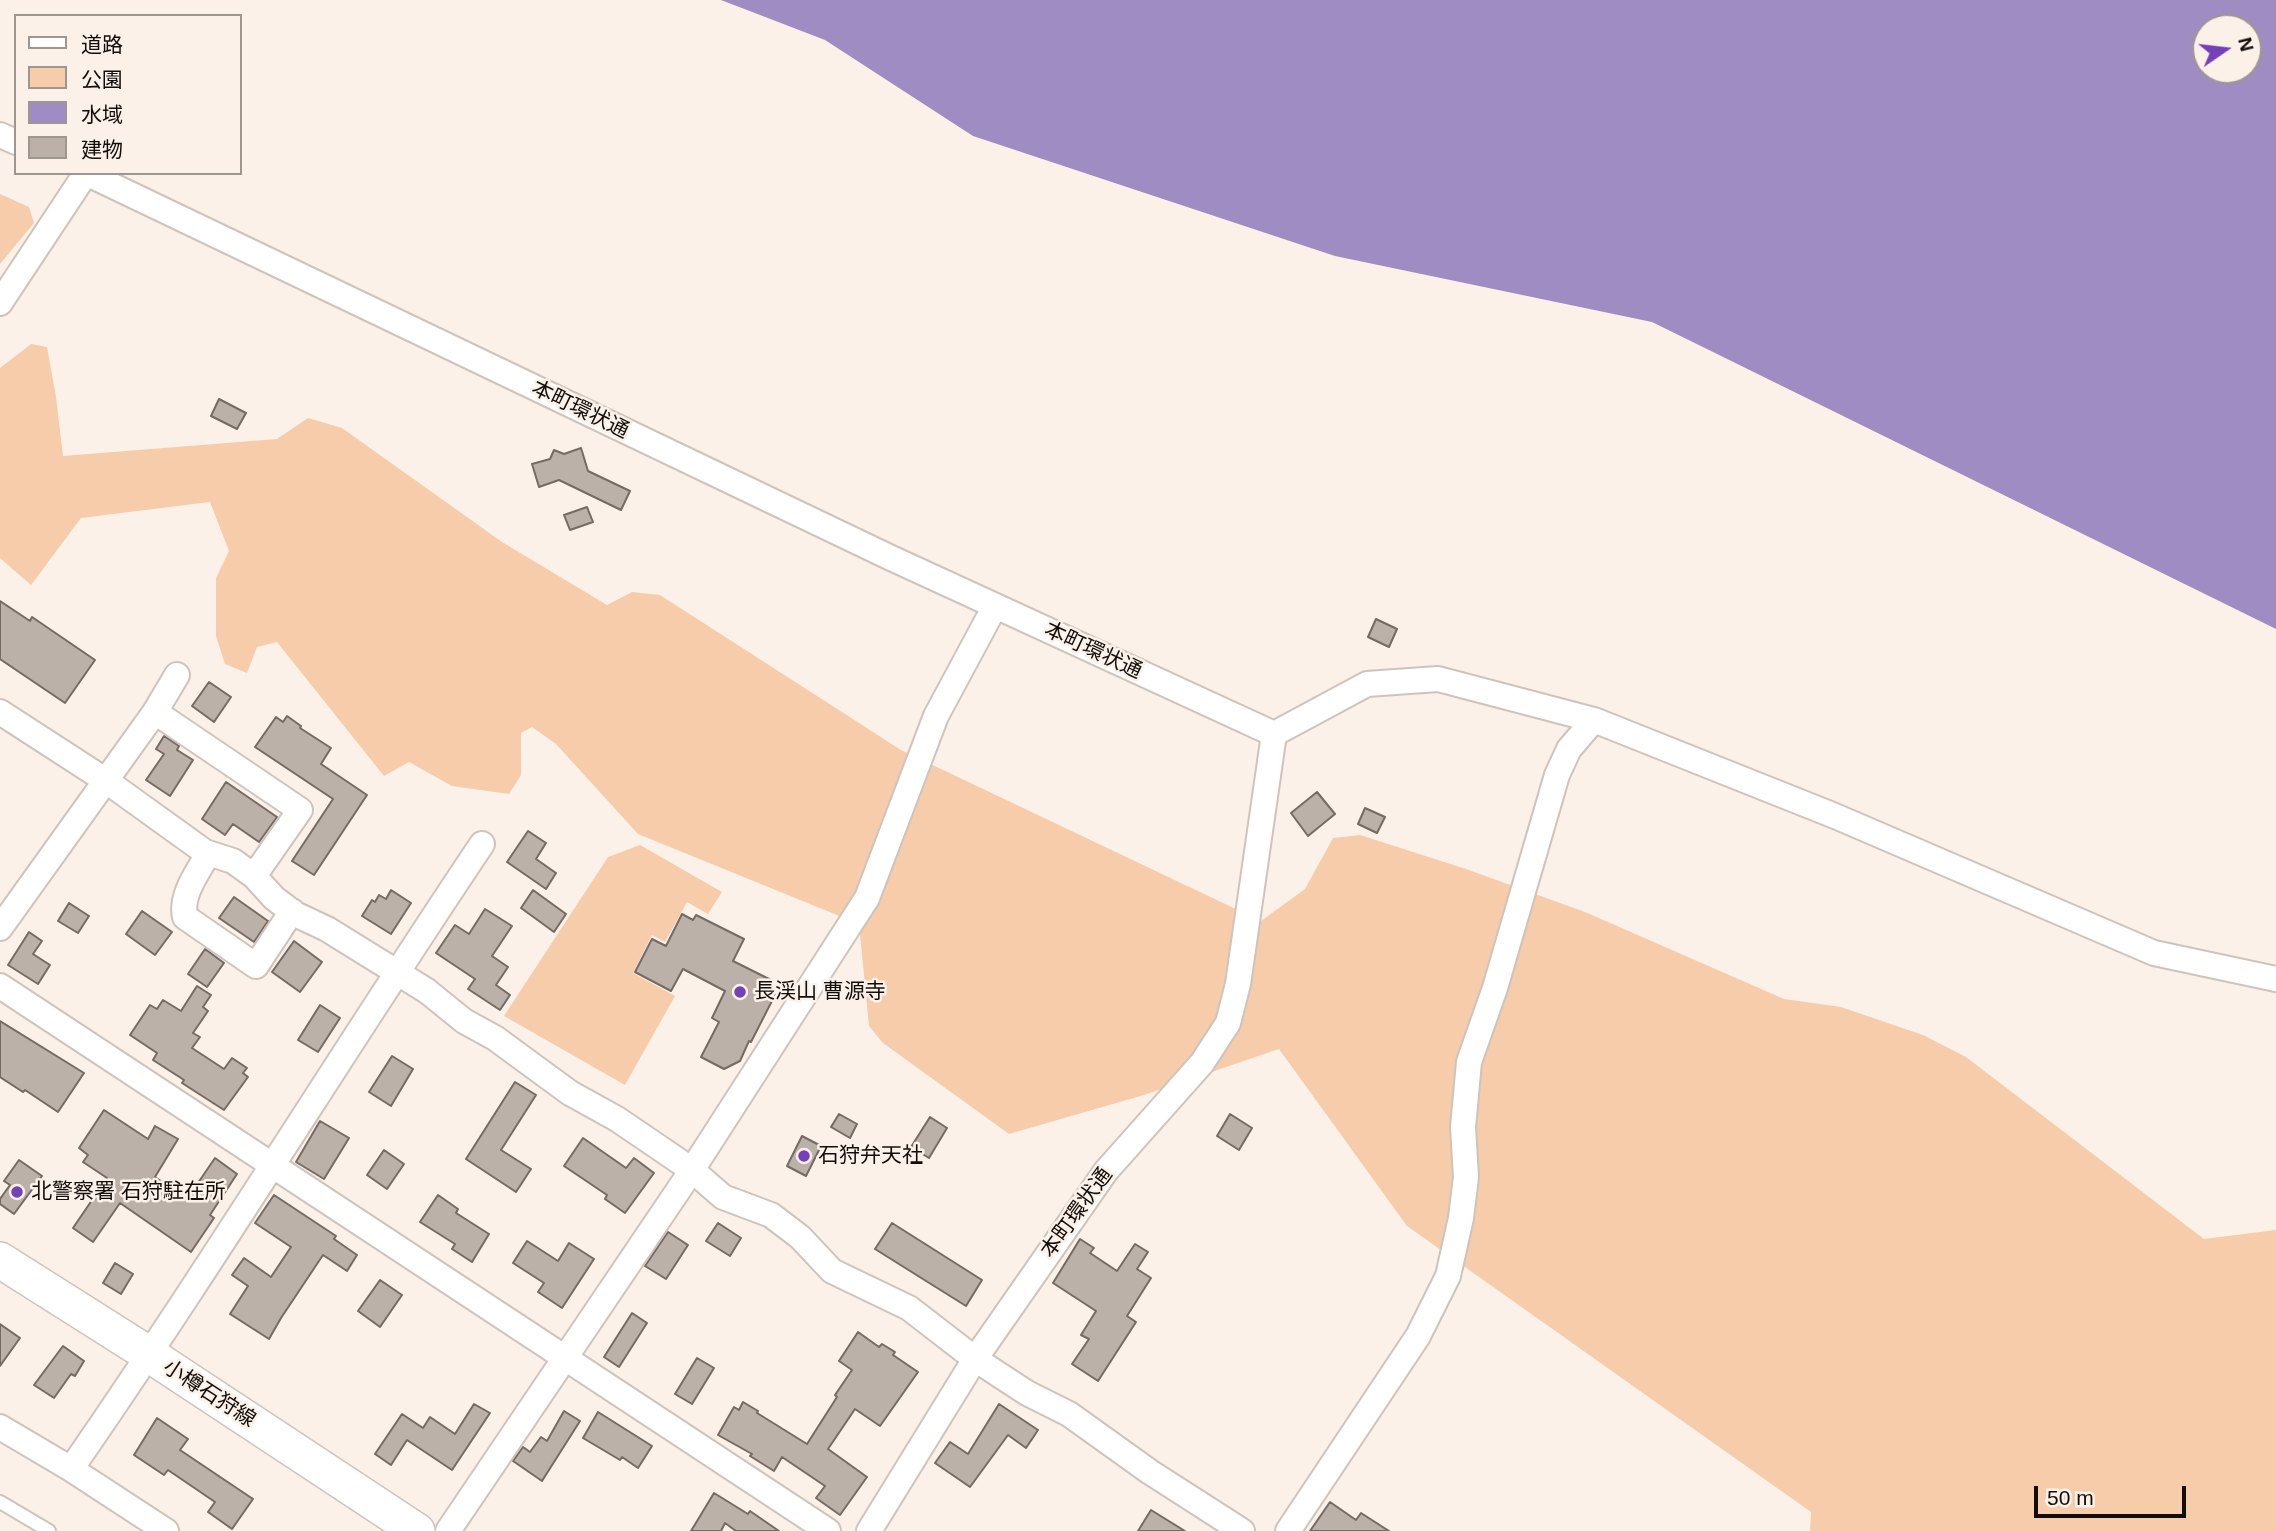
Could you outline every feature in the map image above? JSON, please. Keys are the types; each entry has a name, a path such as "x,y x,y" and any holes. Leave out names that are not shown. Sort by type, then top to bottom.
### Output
{"main road":[{"name":"小樽石狩線","path":"0,1260 417,1531"}],"street":[{"name":"本町環状通","path":"0,303 85,175"},
{"name":"本町環状通","path":"90,175 995,606 1274,734 1238,984 1228,1023 1202,1063 1106,1171 975,1359 869,1531"},
{"path":"448,1531 692,1170 867,898 936,716 995,606"},
{"path":"0,928 155,712 177,675"},
{"path":"1274,734 1367,684 1438,679 1594,720 1835,816 2154,953 2276,979"},
{"path":"0,712 105,780 208,853 233,861 254,876 274,898 292,911 327,929 427,991 464,1021 530,1062 570,1093 642,1135 692,1170 723,1197 771,1215 800,1237 832,1271 909,1308 975,1359 1027,1393 1069,1414 1150,1472 1242,1531"},
{"path":"155,712 300,810 254,876"},
{"path":"1288,1531 1418,1336 1448,1276 1461,1217 1466,1177 1463,1127 1469,1062 1495,988 1557,775 1569,749 1594,720"},
{"path":"71,1469 150,1355 482,844"},
{"path":"208,853 187,894 183,908 185,917 256,966 292,911"},
{"path":"0,986 828,1531"},
{"path":"0,1427 71,1469 166,1531"}],"lane":[{"path":"0,1502 49,1531"}],"green space":[{"path":"0,194 29,207 34,223 0,264"},
{"path":"31,344 47,347 63,456 277,439 308,418 342,428 502,542 607,605 632,592 660,595 901,750 1261,921 1305,889 1333,838 1360,835 1466,869 1585,912 1784,999 1841,1007 1923,1035 1966,1057 2204,1239 2276,1230 2276,1531 1810,1531 1811,1512 1407,1226 1279,1049 1144,1095 1009,1134 883,1043 869,1026 859,924 638,834 556,744 532,727 521,733 521,775 509,794 452,786 409,762 384,776 277,642 257,647 247,673 225,664 216,636 216,578 229,551 210,502 81,518 31,585 0,558 0,368"},
{"path":"640,845 722,892 708,914 687,902 665,942 652,935 633,973 675,996 625,1085 504,1016 608,857"}],"water":[{"path":"721,0 2276,0 2276,629 1652,322 1335,256 973,136 825,40"}],"building":[{"path":"219,399 246,413 237,429 211,416"},
{"path":"581,448 588,471 630,491 621,510 559,480 539,487 532,464 550,459 554,450 564,454"},
{"path":"587,507 593,522 570,530 564,515"},
{"path":"0,601 30,621 32,617 95,660 65,703 0,659"},
{"path":"1376,619 1397,629 1389,647 1368,637"},
{"path":"209,682 231,697 214,722 192,706"},
{"path":"287,716 331,748 321,764 367,795 314,875 292,861 333,799 255,747 276,717 283,722"},
{"path":"164,736 179,746 177,750 193,760 170,796 146,780 164,754 156,749"},
{"path":"226,782 277,817 259,842 233,824 225,835 202,819"},
{"path":"1317,792 1335,814 1308,836 1291,813"},
{"path":"1365,808 1385,817 1377,833 1358,824"},
{"path":"528,831 546,843 536,859 556,873 546,889 507,862"},
{"path":"391,890 411,903 391,934 362,916 372,900 375,902 379,895 386,899"},
{"path":"533,890 566,914 554,932 521,908"},
{"path":"234,897 268,921 254,942 219,918"},
{"path":"69,903 89,916 78,933 58,921"},
{"path":"485,909 512,926 492,956 508,967 496,985 510,995 500,1010 468,989 475,979 436,953 455,925 469,934"},
{"path":"142,911 172,932 155,955 126,934"},
{"path":"682,914 693,920 696,915 744,939 733,961 773,981 768,991 775,995 751,1042 749,1041 740,1061 724,1069 701,1057 719,1022 712,1018 725,991 683,969 671,991 635,972 652,939 666,946"},
{"path":"29,932 42,941 33,954 50,965 38,984 8,965"},
{"path":"294,941 322,962 300,992 272,972"},
{"path":"205,949 224,963 207,987 188,974"},
{"path":"197,986 211,995 203,1007 208,1011 193,1033 200,1037 192,1048 224,1069 232,1058 247,1068 243,1073 248,1077 224,1110 182,1083 184,1080 153,1060 157,1053 130,1035 150,1005 157,1009 163,1000 181,1011"},
{"path":"320,1005 340,1018 318,1052 298,1040"},
{"path":"0,1021 84,1073 58,1112 0,1077"},
{"path":"392,1056 413,1069 391,1106 369,1092"},
{"path":"515,1082 536,1095 501,1150 531,1169 516,1192 466,1159"},
{"path":"104,1110 148,1139 155,1126 178,1139 155,1177 187,1199 215,1158 237,1174 210,1215 214,1218 191,1252 120,1203 93,1242 73,1228 107,1178 83,1162 88,1155 79,1148"},
{"path":"839,1114 857,1124 850,1138 831,1127"},
{"path":"1230,1114 1252,1128 1239,1150 1217,1136"},
{"path":"930,1117 947,1128 929,1158 911,1147"},
{"path":"320,1121 349,1138 324,1179 296,1162"},
{"name":"石狩弁天社","path":"802,1136 821,1146 806,1176 787,1166"},
{"path":"583,1138 626,1168 634,1158 654,1173 625,1213 605,1199 607,1195 564,1166"},
{"path":"384,1150 404,1164 387,1189 367,1175"},
{"name":"北警察署 石狩駐在所","path":"19,1160 42,1176 14,1214 0,1204 0,1199 10,1185 4,1181"},
{"path":"274,1195 336,1236 334,1239 357,1255 347,1271 323,1255 269,1339 230,1314 248,1286 232,1275 244,1258 271,1277 291,1247 255,1223"},
{"path":"438,1195 458,1209 456,1213 489,1234 472,1262 452,1249 455,1244 420,1222"},
{"path":"718,1223 741,1238 730,1256 706,1241"},
{"path":"892,1223 982,1280 966,1306 875,1249"},
{"path":"668,1232 688,1245 666,1279 645,1266"},
{"path":"1080,1239 1094,1248 1090,1253 1117,1271 1135,1244 1148,1252 1137,1269 1151,1278 1127,1316 1136,1322 1098,1381 1072,1364 1089,1339 1081,1335 1096,1311 1053,1283"},
{"path":"527,1241 558,1261 569,1243 594,1259 562,1308 538,1292 544,1283 513,1263"},
{"path":"115,1263 133,1274 121,1294 103,1283"},
{"path":"380,1280 402,1295 380,1327 358,1311"},
{"path":"632,1313 647,1323 619,1367 604,1357"},
{"path":"0,1324 20,1338 0,1366"},
{"path":"858,1332 879,1347 882,1344 895,1352 893,1355 918,1372 880,1426 855,1409 828,1449 867,1477 840,1515 816,1498 825,1486 782,1457 774,1471 750,1456 752,1454 718,1435 734,1407 739,1410 743,1402 807,1444 852,1370 839,1361"},
{"path":"63,1346 84,1361 75,1376 71,1374 54,1398 34,1385"},
{"path":"697,1358 714,1368 692,1404 675,1394"},
{"path":"474,1404 490,1413 452,1470 407,1440 391,1465 375,1454 402,1414 423,1428 430,1417 455,1434"},
{"path":"999,1404 1038,1430 1026,1448 1008,1435 970,1487 935,1463 950,1442 968,1454"},
{"path":"564,1411 580,1421 542,1481 513,1461 523,1447 530,1452 541,1437 547,1441"},
{"path":"598,1412 652,1446 638,1468 583,1438"},
{"path":"157,1418 188,1439 180,1450 253,1499 232,1529 208,1512 215,1502 168,1470 164,1475 134,1455"},
{"path":"714,1493 748,1514 750,1511 779,1531 736,1531 725,1523 721,1531 691,1531"},
{"path":"1330,1502 1356,1520 1361,1513 1389,1531 1310,1531"},
{"path":"1151,1510 1185,1531 1138,1531"}],"place":[{"name":"長渓山 曹源寺","path":"740,992"},
{"name":"石狩弁天社","path":"804,1156"},
{"name":"北警察署 石狩駐在所","path":"17,1192"}]}
